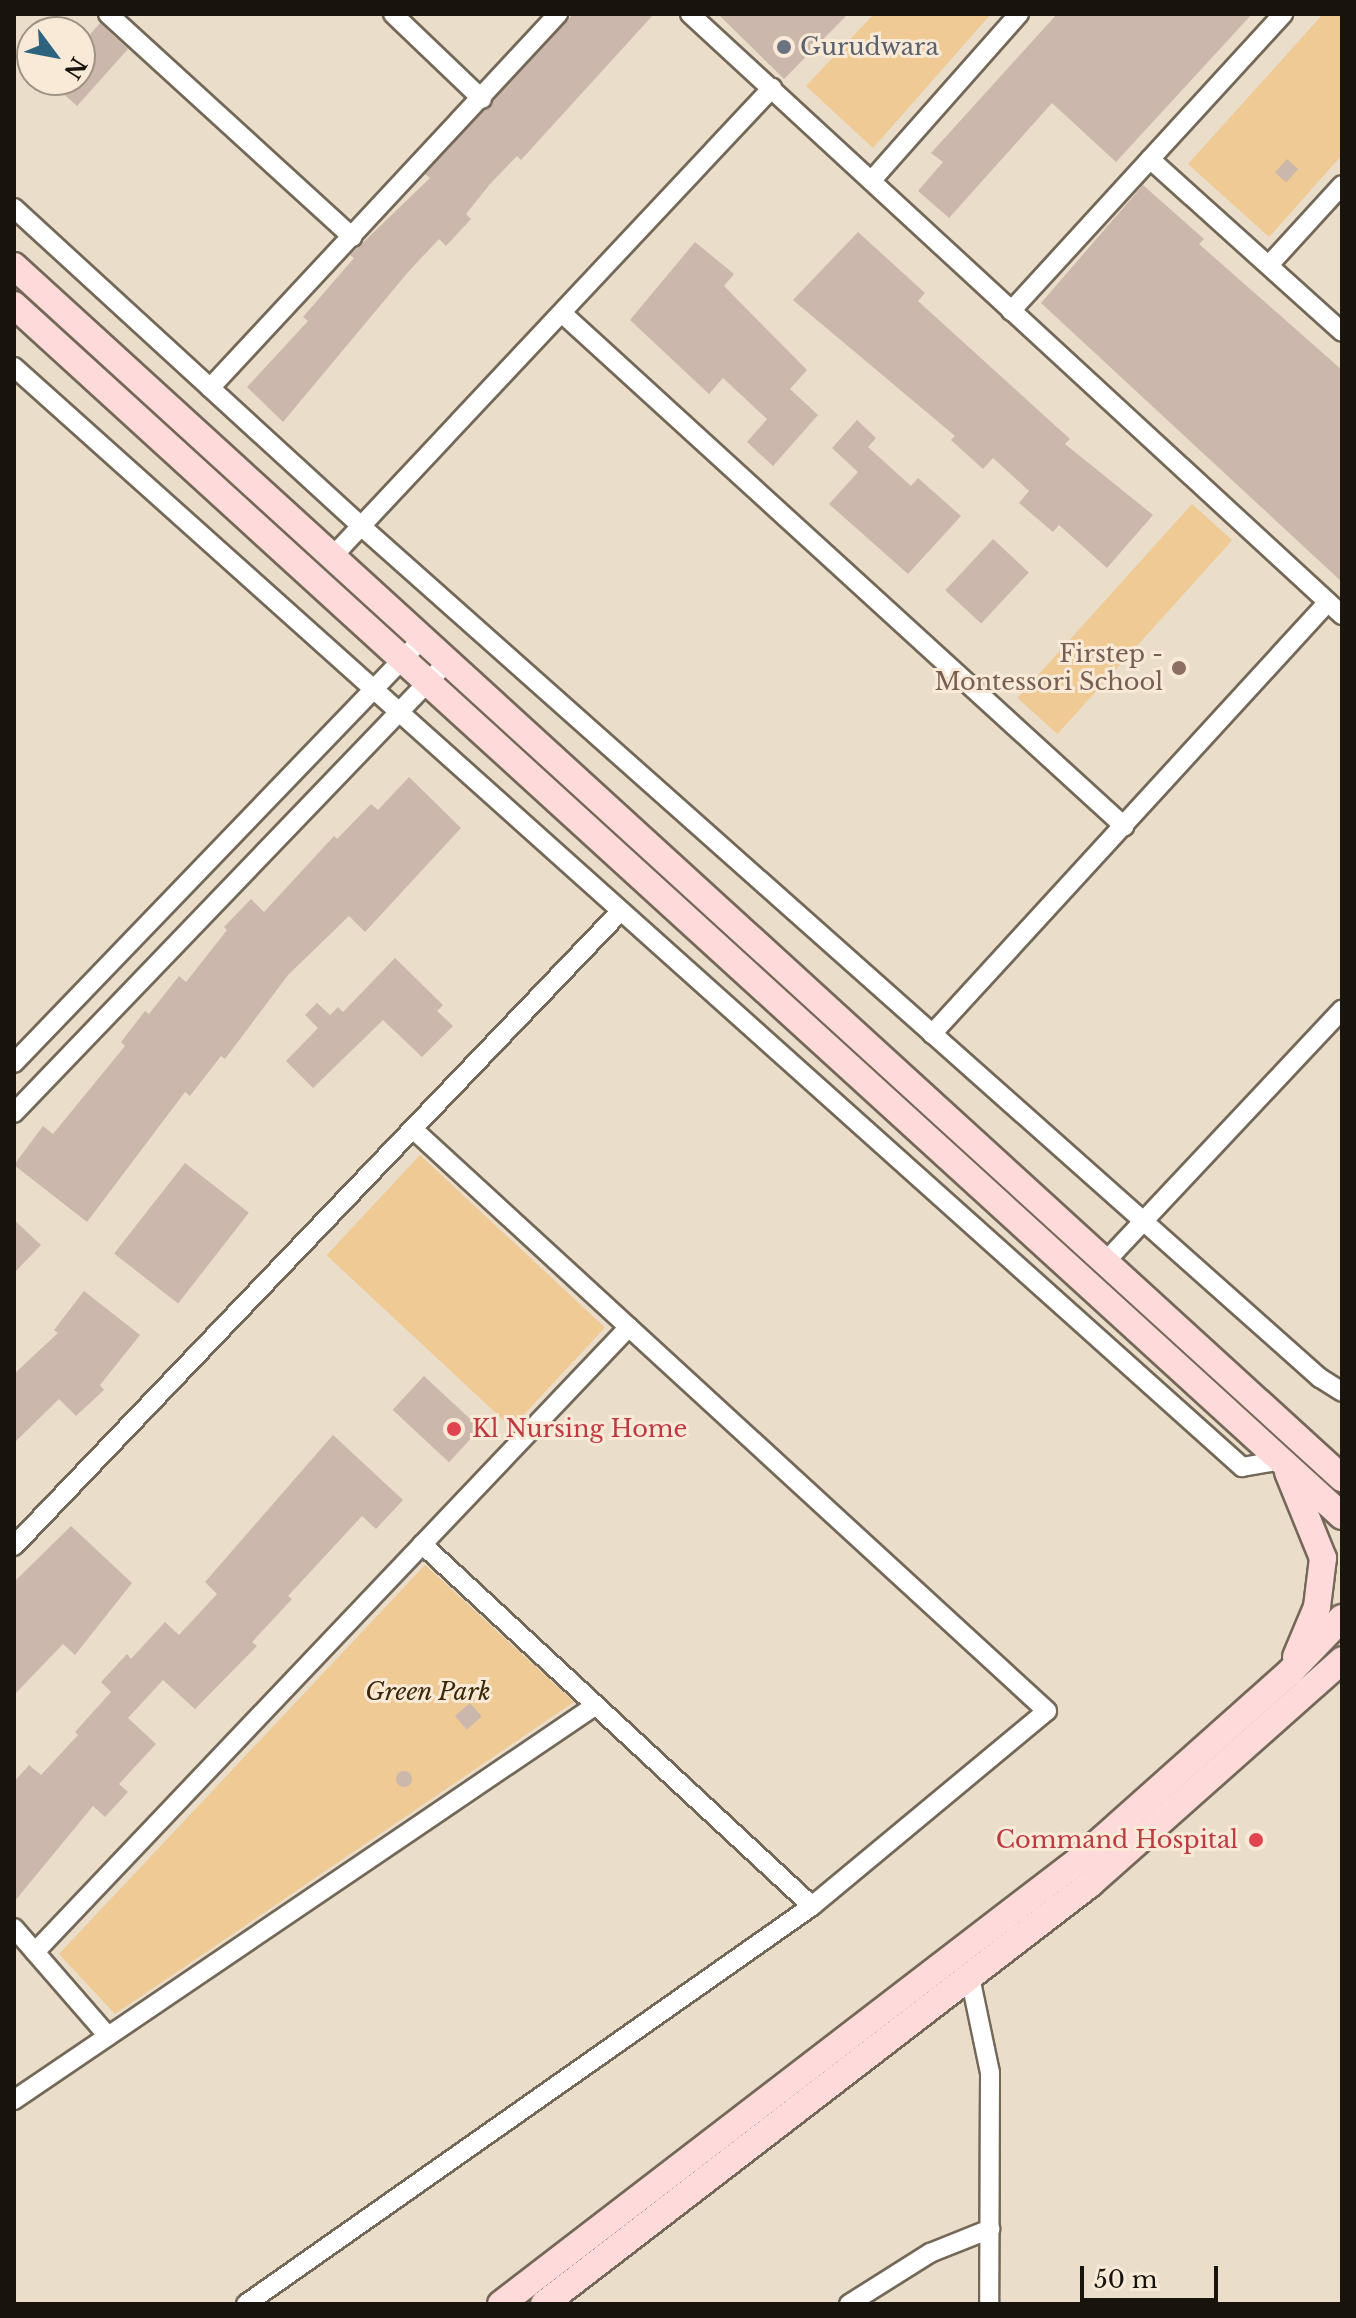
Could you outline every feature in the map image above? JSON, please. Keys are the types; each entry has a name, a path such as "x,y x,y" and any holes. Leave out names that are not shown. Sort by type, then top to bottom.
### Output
{"street":[{"path":"108,14 352,237"},
{"path":"393,14 482,99"},
{"path":"210,388 558,14"},
{"path":"690,14 1335,608 1124,826 932,1034"},
{"path":"872,180 1019,14"},
{"path":"1011,311 1283,14"},
{"path":"324,588 332,556 563,314 772,88"},
{"path":"1150,159 1342,332"},
{"path":"1269,265 1342,185"},
{"path":"14,208 361,526 1143,1221 1342,1392"},
{"path":"14,266 1342,1478"},
{"path":"14,305 1342,1516"},
{"path":"563,314 1124,826"},
{"path":"14,367 371,692 1242,1467 1282,1460"},
{"path":"299,565 332,556"},
{"path":"14,1063 423,638"},
{"path":"14,1113 448,661"},
{"path":"14,1546 619,913"},
{"path":"1106,1261 1342,1010"},
{"path":"246,2304 812,1906 1047,1711 414,1130"},
{"path":"35,1952 629,1327"},
{"path":"1300,1439 1342,1462"},
{"path":"1282,1460 1323,1558 1317,1607 1290,1672"},
{"path":"422,1544 812,1906"},
{"path":"501,2304 1080,1859 1290,1672 1342,1618"},
{"path":"544,2304 1090,1884 1342,1660"},
{"path":"14,2100 596,1705"},
{"path":"14,1928 108,2036"},
{"path":"970,1977 990,2073 989,2304"},
{"path":"849,2304 930,2253 990,2229"}],"green space":[{"path":"874,14 991,14 873,148 806,86"},
{"path":"1323,14 1342,14 1342,155 1269,237 1188,164"},
{"path":"1192,504 1232,540 1057,734 1017,698"},
{"path":"420,1155 605,1328 512,1428 327,1255"},
{"name":"Green Park","path":"425,1565 574,1702 115,2014 59,1954"}],"building":[{"path":"573,14 654,14 521,160 517,156 490,184 466,214 471,219 446,246 439,239 409,271 283,422 247,387 308,321 303,317 354,258 350,255 430,178 425,174"},
{"name":"Gurudwara","path":"718,14 848,14 784,79"},
{"path":"1057,14 1252,14 1116,162 1052,103 949,218 918,191 943,162 931,153"},
{"path":"100,23 128,49 96,85 96,28"},
{"path":"66,96 86,96 77,106"},
{"path":"1287,159 1298,169 1286,182 1275,172"},
{"path":"1143,185 1204,239 1199,244 1342,370 1342,582 1041,303"},
{"path":"858,232 925,293 918,301 1070,439 1065,444 1153,515 1107,568 1059,525 1053,532 1019,503 1029,491 993,458 983,469 951,440 955,436 793,300"},
{"path":"695,242 734,274 724,286 807,370 790,389 818,415 773,466 747,442 767,419 723,378 709,394 630,320"},
{"path":"857,420 876,438 868,447 911,486 918,478 961,516 908,574 829,504 858,472 832,448"},
{"path":"993,539 1029,572 981,624 945,590"},
{"path":"409,777 461,828 365,932 349,916 288,975 225,1059 221,1056 190,1096 185,1092 87,1222 14,1165 43,1126 53,1134 125,1046 121,1042 145,1011 149,1014 179,976 186,982 227,930 224,927 251,899 264,912 334,836 337,839 371,804 378,810"},
{"path":"395,958 443,1005 437,1011 453,1026 422,1057 383,1020 313,1088 286,1061 318,1028 305,1015 317,1003 330,1015 338,1007 343,1012"},
{"path":"185,1163 249,1213 178,1303 114,1254"},
{"path":"14,1220 41,1245 14,1273"},
{"path":"84,1291 140,1335 100,1385 104,1390 76,1416 59,1399 14,1443 14,1374 58,1333 54,1330"},
{"path":"424,1376 480,1429 449,1462 393,1410"},
{"path":"333,1435 403,1500 376,1529 362,1516 288,1596 292,1599 252,1642 257,1646 195,1709 163,1680 128,1718 156,1744 119,1784 128,1792 105,1817 93,1806 14,1902 14,1782 29,1765 41,1775 78,1735 75,1732 111,1692 101,1682 127,1654 131,1659 165,1622 179,1635 217,1594 205,1582"},
{"path":"71,1526 132,1583 75,1655 63,1644 14,1695 14,1582"},
{"path":"470,1703 482,1717 467,1730 455,1716"},
{"path":"404,1771 410,1773 410,1785 404,1787 398,1785 396,1779 398,1773"}],"place":[{"name":"Gurudwara","path":"784,47"},
{"name":"Firstep - Montessori School","path":"1179,668"},
{"name":"Kl Nursing Home","path":"454,1429"},
{"name":"Command Hospital","path":"1256,1840"}]}
